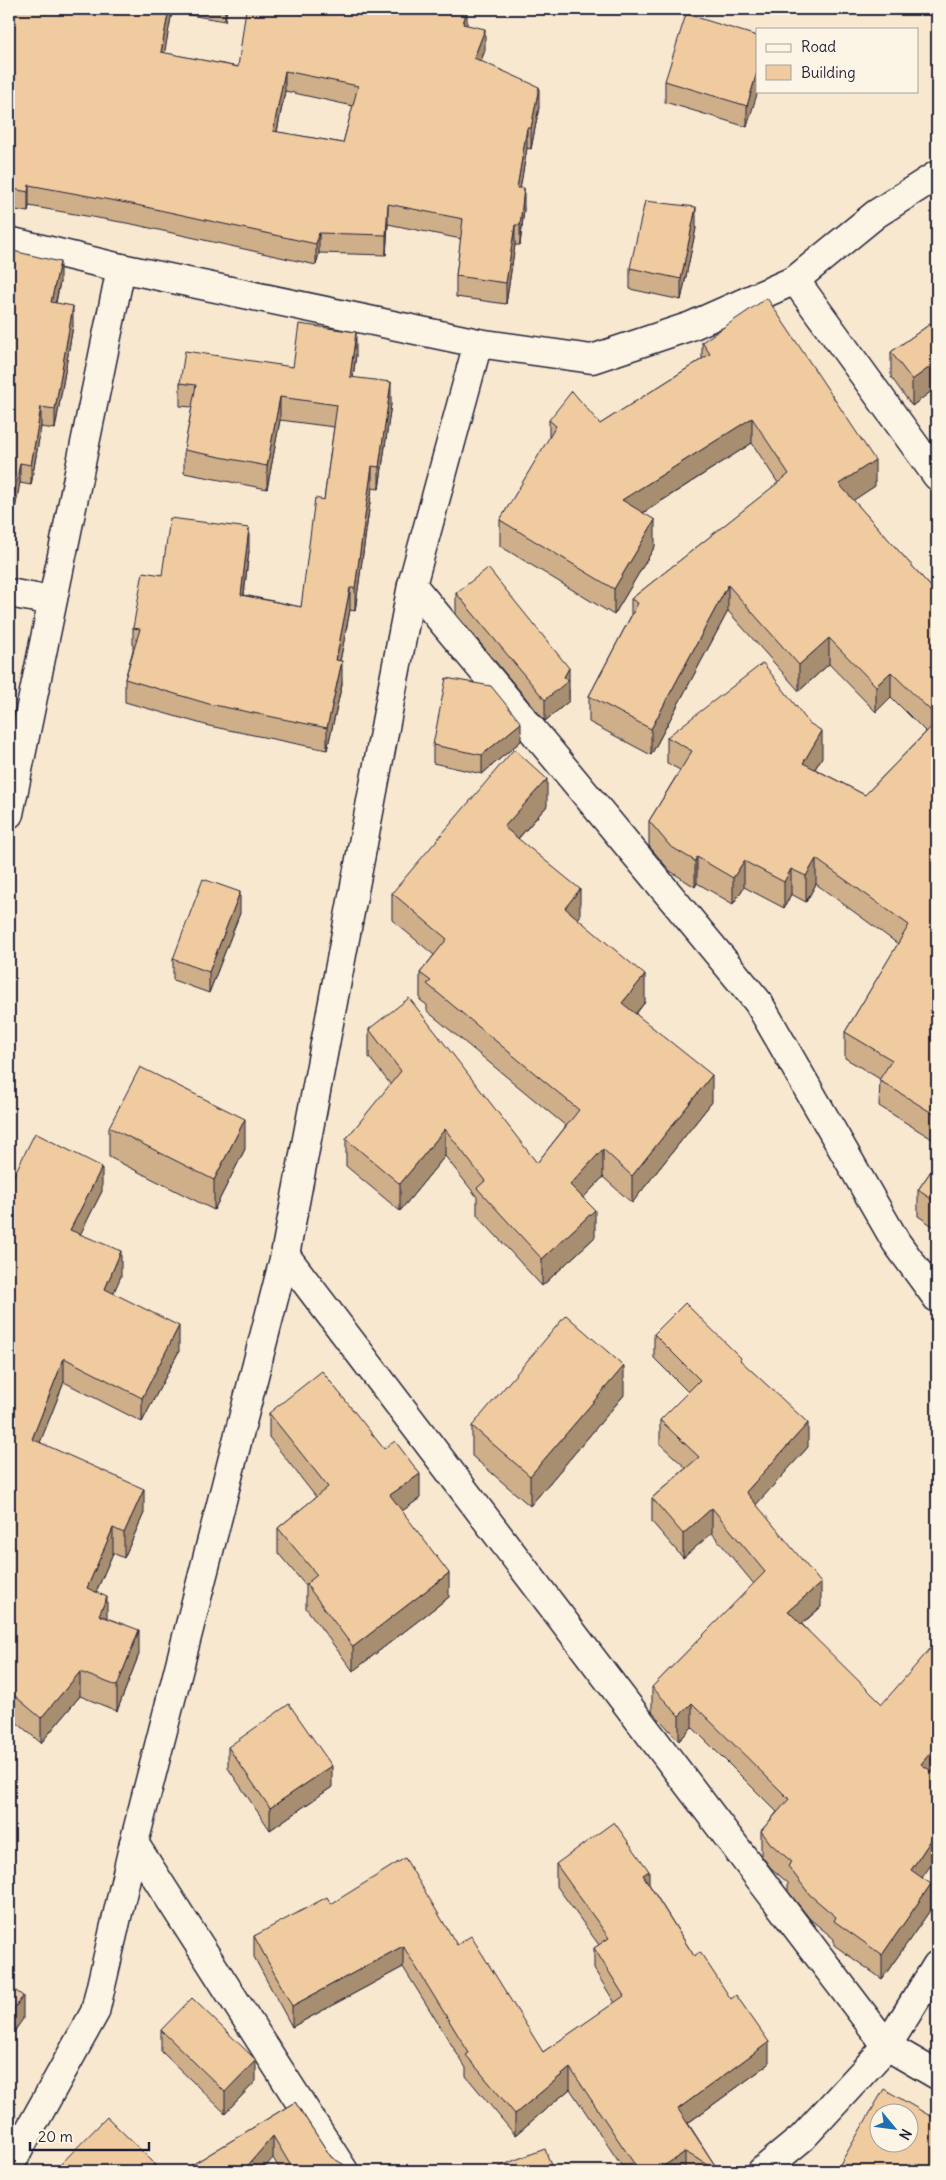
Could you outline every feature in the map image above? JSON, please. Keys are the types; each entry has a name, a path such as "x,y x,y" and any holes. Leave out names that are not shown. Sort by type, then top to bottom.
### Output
{"street":[{"path":"9,241 121,268 478,343 592,358 691,326 795,280 876,214 937,175"},
{"path":"9,814 121,268"},
{"path":"795,280 937,476"},
{"path":"9,2167 95,2012 134,1843 285,1255 412,585 478,343"},
{"path":"412,585 758,1002 896,1242 937,1298"},
{"path":"9,593 52,601"},
{"path":"285,1255 887,2046 937,2075"},
{"path":"134,1843 344,2171"},
{"path":"762,2171 802,2138 887,2046 937,1965"}],"building":[{"path":"9,9 169,9 161,52 238,67 246,9 467,9 463,24 485,29 474,58 539,87 531,128 527,128 517,188 524,188 520,225 515,225 506,283 456,276 463,219 388,204 386,235 319,233 316,244 132,204 29,185 28,192 9,188","holes":["285,71 358,86 343,143 273,131"]},
{"path":"686,14 756,36 756,75 747,106 665,81"},
{"path":"645,201 696,207 681,279 630,268"},
{"path":"9,250 60,262 51,302 73,306 55,409 41,407 31,465 20,463 9,522"},
{"path":"767,298 875,460 839,484 931,587 937,581 937,717 891,672 876,686 829,638 799,665 728,585 651,729 589,696 638,603 631,599 789,474 752,418 622,500 655,520 614,589 500,520 556,426 549,420 572,391 600,424 710,354 702,342"},
{"path":"937,319 937,362 912,380 891,352"},
{"path":"299,324 356,332 350,377 391,382 379,467 372,466 355,588 350,588 336,660 342,661 327,728 209,704 125,679 140,629 133,628 143,572 162,575 170,518 249,528 241,595 301,607 315,498 324,500 337,405 280,397 267,466 184,450 196,385 180,383 185,351 293,367"},
{"path":"488,568 569,668 564,677 569,680 545,700 456,593"},
{"path":"763,663 809,723 822,731 803,763 865,795 937,721 937,1116 879,1080 892,1060 845,1032 909,925 816,859 806,876 791,869 784,882 744,861 733,878 697,857 695,861 670,846 649,821 692,751 667,737"},
{"path":"446,678 491,686 521,723 482,755 433,745"},
{"path":"514,749 547,779 504,827 580,889 565,908 645,975 622,1003 712,1075 632,1176 603,1149 570,1185 595,1210 542,1259 477,1188 485,1181 445,1129 400,1184 346,1139 401,1071 369,1029 409,998 537,1163 579,1110 427,984 431,981 420,973 447,939 392,893"},
{"path":"203,879 240,892 209,972 173,959"},
{"path":"140,1067 245,1119 214,1180 109,1127"},
{"path":"35,1133 102,1167 70,1230 121,1251 105,1289 179,1326 142,1398 64,1358 32,1439 144,1489 124,1533 113,1528 87,1588 107,1597 99,1615 139,1630 117,1686 80,1672 41,1718 9,1691 9,1185"},
{"path":"937,1162 937,1203 918,1190"},
{"path":"685,1303 741,1358 740,1360 808,1423 746,1492 821,1583 788,1611 882,1704 937,1641 937,1745 921,1764 937,1775 937,1831 911,1870 931,1884 882,1955 834,1921 836,1917 810,1895 788,1866 792,1862 771,1844 761,1831 789,1799 692,1703 679,1716 652,1687 765,1572 712,1508 683,1534 652,1498 699,1457 660,1420 700,1380 654,1334"},
{"path":"566,1315 624,1366 530,1476 472,1426"},
{"path":"322,1371 384,1449 395,1441 420,1474 390,1495 449,1573 353,1647 306,1584 317,1575 278,1528 328,1487 269,1413"},
{"path":"289,1704 332,1766 270,1808 228,1747"},
{"path":"614,1822 649,1871 643,1875 694,1956 700,1952 731,1999 736,1995 769,2042 678,2109 718,2170 685,2152 656,2171 639,2171 570,2068 515,2114 466,2055 469,2053 403,1946 292,2006 254,1936 327,1897 331,1904 405,1858 457,1945 471,1936 543,2052 624,1996 594,1948 609,1938 556,1864"},
{"path":"9,1986 23,1996 9,2016"},
{"path":"192,1998 256,2060 225,2092 161,2030"},
{"path":"884,2089 906,2102 876,2102"},
{"path":"295,2102 331,2157 343,2164 347,2171 294,2171 273,2136 243,2171 182,2171"},
{"path":"918,2109 937,2120 937,2171 836,2171 868,2116 868,2152 918,2152"},
{"path":"107,2117 155,2164 147,2171 54,2171"},
{"path":"545,2149 553,2171 491,2171 515,2160"}]}
